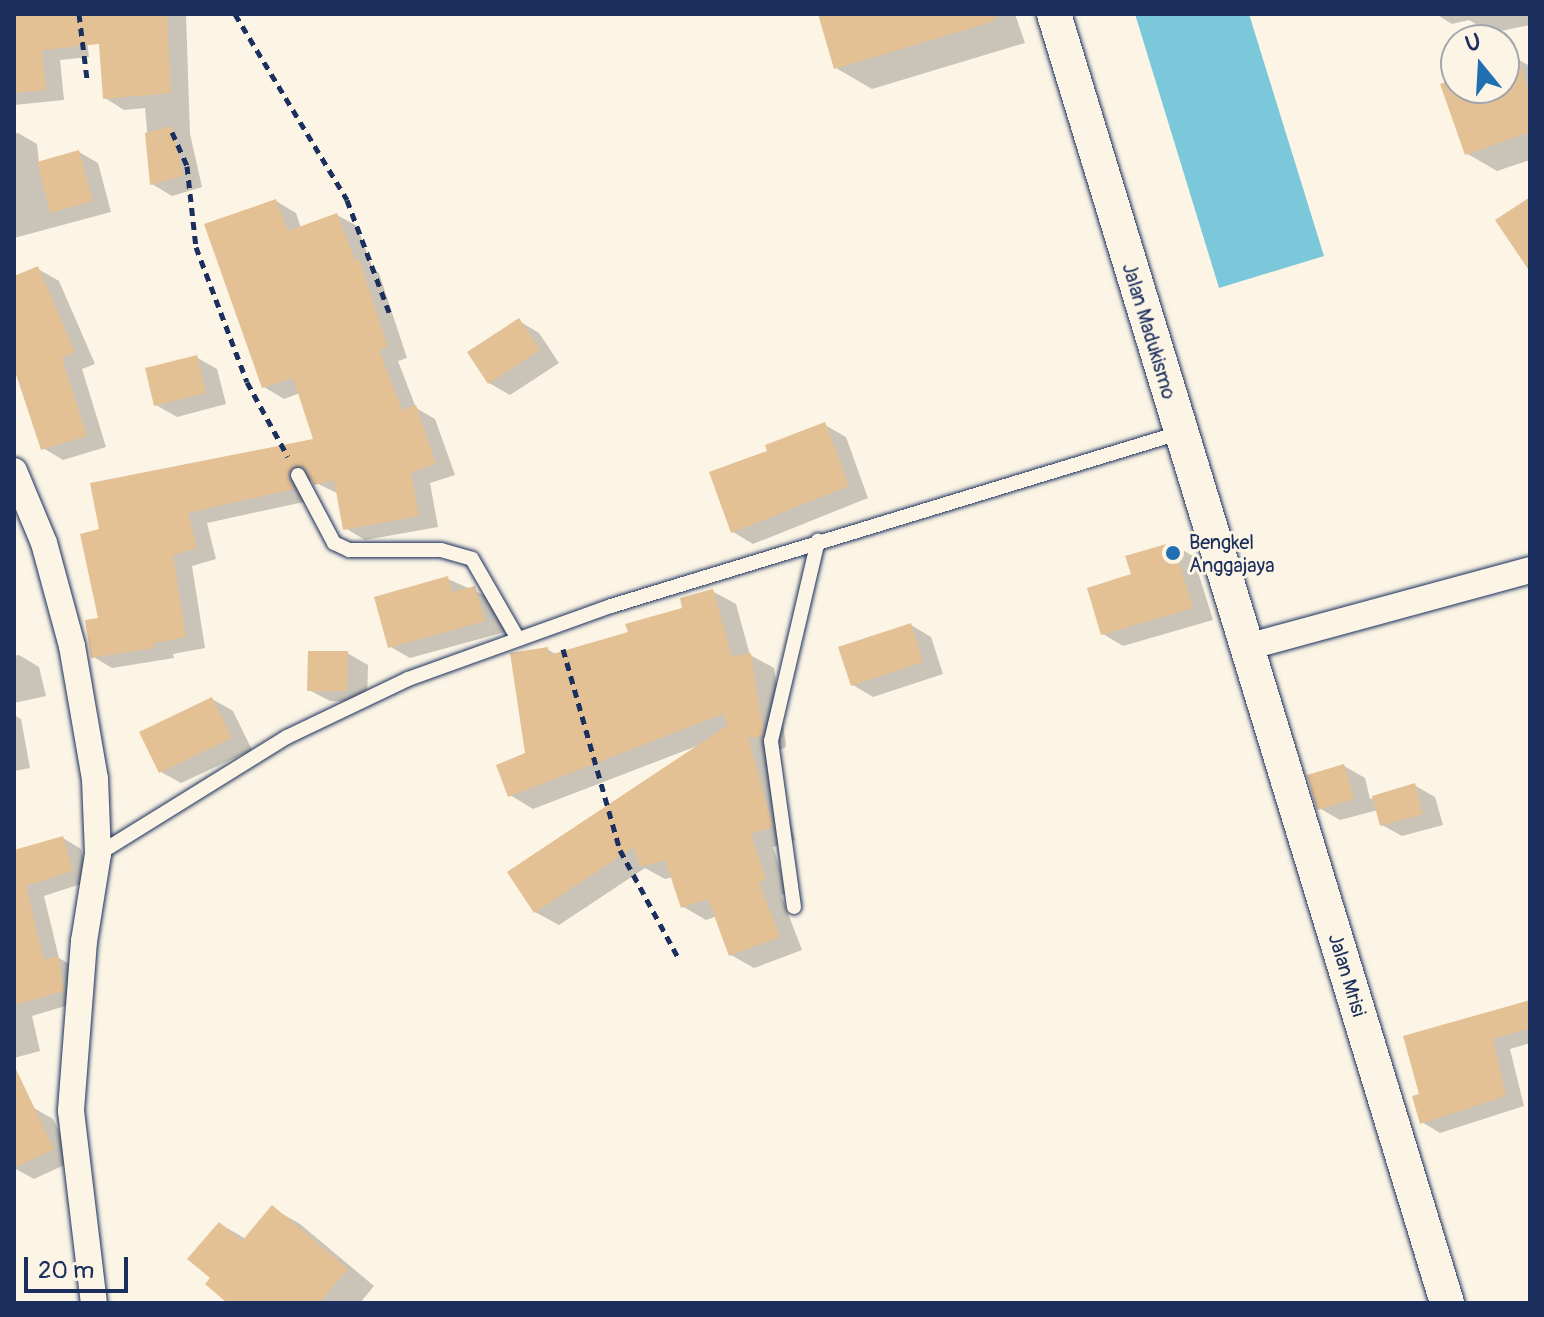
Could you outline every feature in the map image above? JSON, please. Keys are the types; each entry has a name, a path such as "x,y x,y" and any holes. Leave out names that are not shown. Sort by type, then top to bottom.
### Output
{"street":[{"name":"Jalan Madukismo","path":"1054,14 1179,433 1247,647"},
{"path":"14,471 44,543 72,646 95,779 98,854 84,941 71,1111 94,1303"},
{"path":"1247,647 1530,570"},
{"name":"Jalan Mrisi","path":"1247,647 1447,1303"}],"lane":[{"path":"98,854 287,737 408,679 556,625 818,540 1179,433"},
{"path":"298,475 330,536 349,550 441,550 472,559 518,639"},
{"path":"794,907 771,741 818,540"}],"path":[{"path":"79,14 87,79"},
{"path":"235,14 347,200 391,317"},
{"path":"172,132 187,166 196,247 247,382 298,475"},
{"path":"556,625 620,850 679,959"}],"water":[{"path":"1135,14 1249,14 1324,256 1219,288"}],"building":[{"path":"14,14 167,14 171,93 103,99 99,44 42,50 46,90 14,93"},
{"path":"818,14 994,14 995,21 834,69"},
{"path":"1520,65 1530,93 1530,132 1465,155 1447,104 1520,104"},
{"path":"172,126 183,176 150,185 145,133"},
{"path":"79,150 93,201 50,213 37,162"},
{"path":"1530,197 1530,272 1495,220"},
{"path":"276,199 288,231 337,213 355,260 359,259 388,347 379,350 402,410 416,405 436,464 411,472 419,516 343,530 334,480 314,485 304,467 294,466 288,475 294,489 188,513 197,548 173,555 186,637 154,643 154,648 91,658 85,620 98,618 80,534 99,529 90,483 313,439 293,378 262,388 204,224"},
{"path":"38,266 75,352 62,358 87,436 41,450 14,368 14,276"},
{"path":"519,318 540,350 488,384 467,352"},
{"path":"197,355 206,393 154,406 145,368"},
{"path":"825,422 849,486 731,533 709,472 767,451 765,445"},
{"path":"1173,542 1193,608 1101,635 1087,588 1131,574 1125,556"},
{"path":"448,576 452,592 475,586 485,621 388,648 374,597"},
{"path":"713,589 732,656 751,653 763,729 762,736 748,738 773,827 751,834 766,880 759,882 780,937 729,956 708,899 681,908 665,860 640,867 634,847 534,913 507,872 728,725 723,714 508,797 496,765 525,753 510,653 548,647 549,655 628,632 625,624 682,608 680,598"},
{"path":"911,623 923,662 851,686 838,647"},
{"path":"308,651 348,651 347,691 307,691"},
{"path":"212,697 232,738 159,773 139,732"},
{"path":"1344,764 1354,799 1317,810 1307,775"},
{"path":"1415,783 1423,814 1380,826 1372,796"},
{"path":"63,836 73,871 26,886 44,960 58,956 64,991 14,1005 14,850"},
{"path":"1530,1000 1530,1028 1493,1039 1506,1096 1420,1124 1412,1096 1419,1094 1403,1036"},
{"path":"14,1065 54,1149 14,1168"},
{"path":"272,1205 348,1269 319,1303 227,1303 205,1284 210,1278 187,1259 219,1222 242,1241"}],"place":[{"name":"Bengkel Anggajaya","path":"1173,553"}]}
